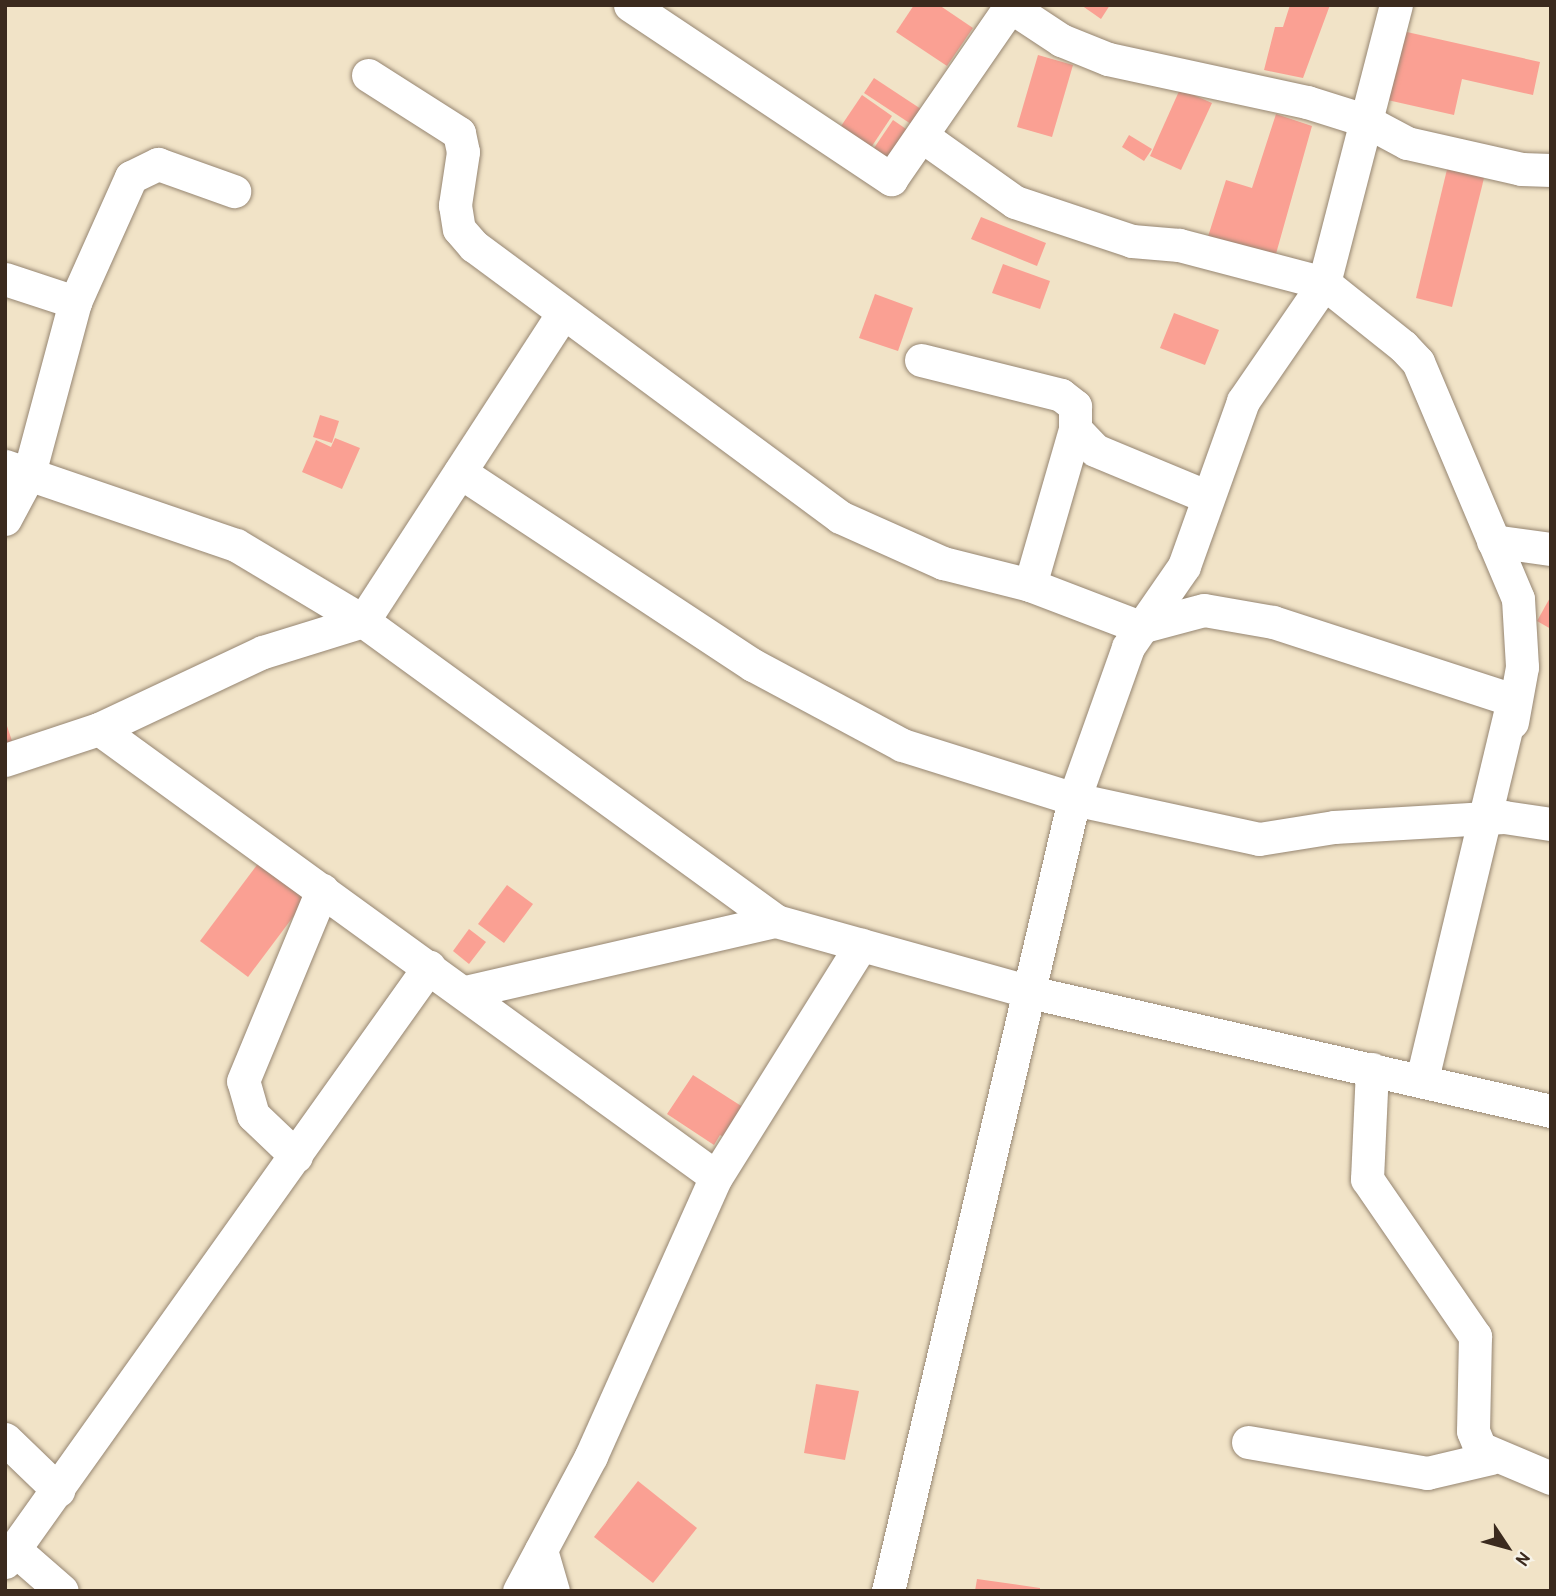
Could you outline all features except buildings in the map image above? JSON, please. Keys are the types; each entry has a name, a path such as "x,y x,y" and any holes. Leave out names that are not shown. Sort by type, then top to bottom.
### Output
{"street":[{"path":"630,5 891,179 1010,6 1062,40 1108,59 1364,120 1407,143 1521,169 1551,170"},
{"path":"888,1591 1074,799 1140,627 1173,588 1243,401 1324,284 1364,120 1396,5"},
{"path":"368,75 459,132 459,229 562,315 840,517 943,562 1030,585 1140,627 1204,610 1273,622 1513,701"},
{"path":"922,136 1016,202 1132,241 1179,245 1324,284 1418,362 1522,616 1513,701 1495,818 1422,1080"},
{"path":"5,519 17,470 75,302 131,177 158,164 234,191"},
{"path":"5,279 75,302"},
{"path":"5,760 99,729 263,652 363,621 562,315"},
{"path":"921,360 1061,395 1075,407 1075,429 1030,585"},
{"path":"1075,429 1095,450 1209,497"},
{"path":"17,470 236,544 363,621 776,922 1030,992 1551,1111"},
{"path":"460,472 753,665 854,723 1074,799 1259,839 1334,827 1495,818 1551,824"},
{"path":"1493,541 1551,549"},
{"path":"99,729 465,992 716,1177"},
{"path":"296,1156 253,1115 243,1081 322,890"},
{"path":"465,992 776,922"},
{"path":"519,1591 591,1456 716,1177 861,945"},
{"path":"62,1591 10,1556 429,967"},
{"path":"1372,1069 1369,1186 1475,1336 1473,1431 1491,1458"},
{"path":"5,1439 58,1490"},
{"path":"1248,1442 1427,1473 1491,1458 1551,1478"},
{"path":"541,1550 554,1591"}]}
